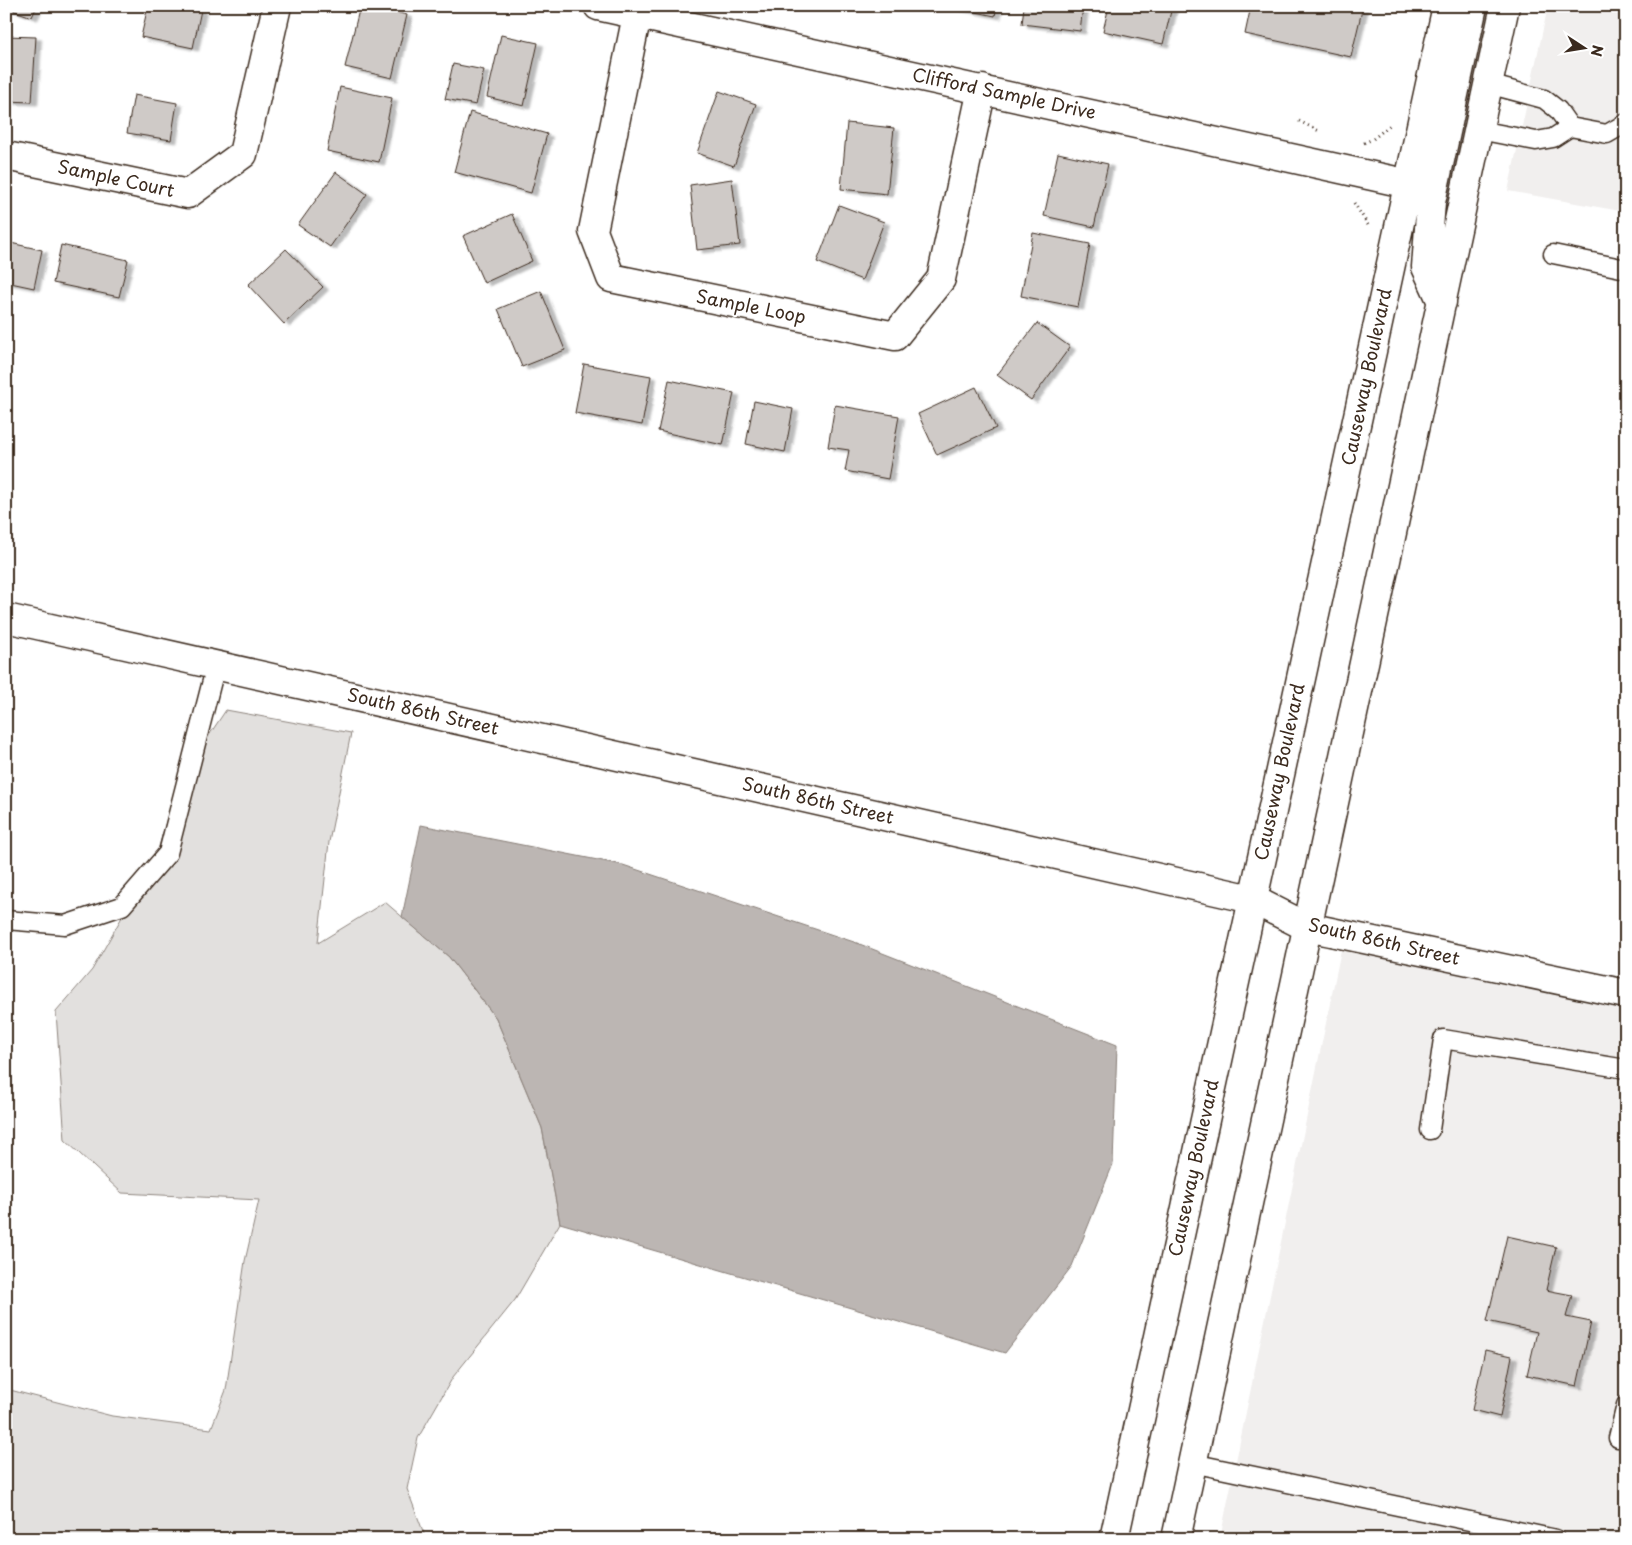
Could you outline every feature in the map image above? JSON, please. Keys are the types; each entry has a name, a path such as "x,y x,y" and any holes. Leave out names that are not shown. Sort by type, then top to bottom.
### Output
{"street":[{"name":"Sample Court","path":"6,156 188,194 243,154 276,6"},
{"name":"Clifford Sample Drive","path":"598,6 1409,184"},
{"name":"Causeway Boulevard","path":"1114,1539 1447,6"},
{"path":"1442,302 1426,267 1431,202 1473,6"},
{"path":"1176,1539 1505,6"},
{"name":"Sample Loop","path":"637,14 594,231 611,278 895,336 941,279 982,89"},
{"name":"South 86th Street","path":"6,618 1252,898 1307,927 1626,994"},
{"path":"1124,1494 1129,1539"}],"lane":[{"path":"1488,84 1544,99 1558,110 1570,127"},
{"path":"1479,130 1536,141 1553,138 1570,127 1607,134 1626,122"},
{"path":"1553,254 1626,269"},
{"path":"6,920 65,925 122,906 168,853 216,665"},
{"path":"1430,1130 1443,1039 1626,1069"},
{"path":"1618,1438 1626,1404"},
{"path":"1192,1463 1556,1539"}],"path":[{"path":"1299,121 1323,134"},
{"path":"1360,144 1373,139 1391,124"},
{"path":"1352,200 1368,225 1366,234"}],"shaded area":[{"path":"1548,6 1626,6 1626,212 1508,191"},
{"path":"226,710 351,733 329,842 318,943 385,902 449,957 496,1018 542,1128 560,1223 515,1300 453,1377 418,1438 407,1489 426,1539 6,1539 6,1389 112,1416 211,1429 226,1390 245,1261 259,1200 122,1193 65,1140 56,1012 92,970 156,857 177,783"},
{"path":"421,825 623,865 857,943 1117,1045 1113,1164 1072,1266 1005,1353 560,1223 542,1128 496,1018 449,957 402,917"},
{"path":"1341,950 1626,1010 1626,1525 1622,1539 1220,1539"}],"building":[{"path":"6,6 37,6 32,17 6,8"},
{"path":"148,6 182,6 201,10 193,48 141,37"},
{"path":"360,6 373,6 407,15 392,78 345,67"},
{"path":"947,6 997,6 995,16"},
{"path":"1024,6 1083,6 1080,31 1022,24"},
{"path":"1109,6 1172,7 1163,44 1103,31"},
{"path":"1251,6 1363,6 1351,57 1245,34"},
{"path":"501,35 538,43 524,106 487,97"},
{"path":"6,36 36,37 32,102 6,101"},
{"path":"453,64 484,70 476,105 445,99"},
{"path":"340,87 392,98 379,162 327,151"},
{"path":"719,91 756,104 734,166 697,153"},
{"path":"134,95 177,103 171,140 127,133"},
{"path":"470,112 547,134 531,193 454,172"},
{"path":"847,123 894,128 887,194 841,189"},
{"path":"1058,153 1108,164 1094,227 1044,216"},
{"path":"336,172 367,194 330,247 298,225"},
{"path":"732,179 740,245 697,250 690,185"},
{"path":"839,205 884,222 862,280 817,262"},
{"path":"512,214 532,261 484,283 463,236"},
{"path":"1033,233 1090,244 1078,307 1021,296"},
{"path":"6,242 42,250 34,288 6,282"},
{"path":"61,245 128,260 119,297 53,283"},
{"path":"286,249 323,287 284,324 248,285"},
{"path":"541,291 565,350 522,367 498,309"},
{"path":"1037,323 1070,347 1031,400 997,375"},
{"path":"584,364 651,376 642,425 575,413"},
{"path":"669,380 734,393 723,445 658,431"},
{"path":"976,387 996,428 937,455 918,414"},
{"path":"754,401 793,409 785,452 746,444"},
{"path":"835,405 899,416 888,479 845,471 849,450 828,447"},
{"path":"1507,1236 1556,1247 1546,1290 1572,1295 1566,1317 1591,1322 1577,1386 1527,1375 1537,1332 1487,1321"},
{"path":"1485,1350 1512,1356 1500,1417 1472,1410"}]}
